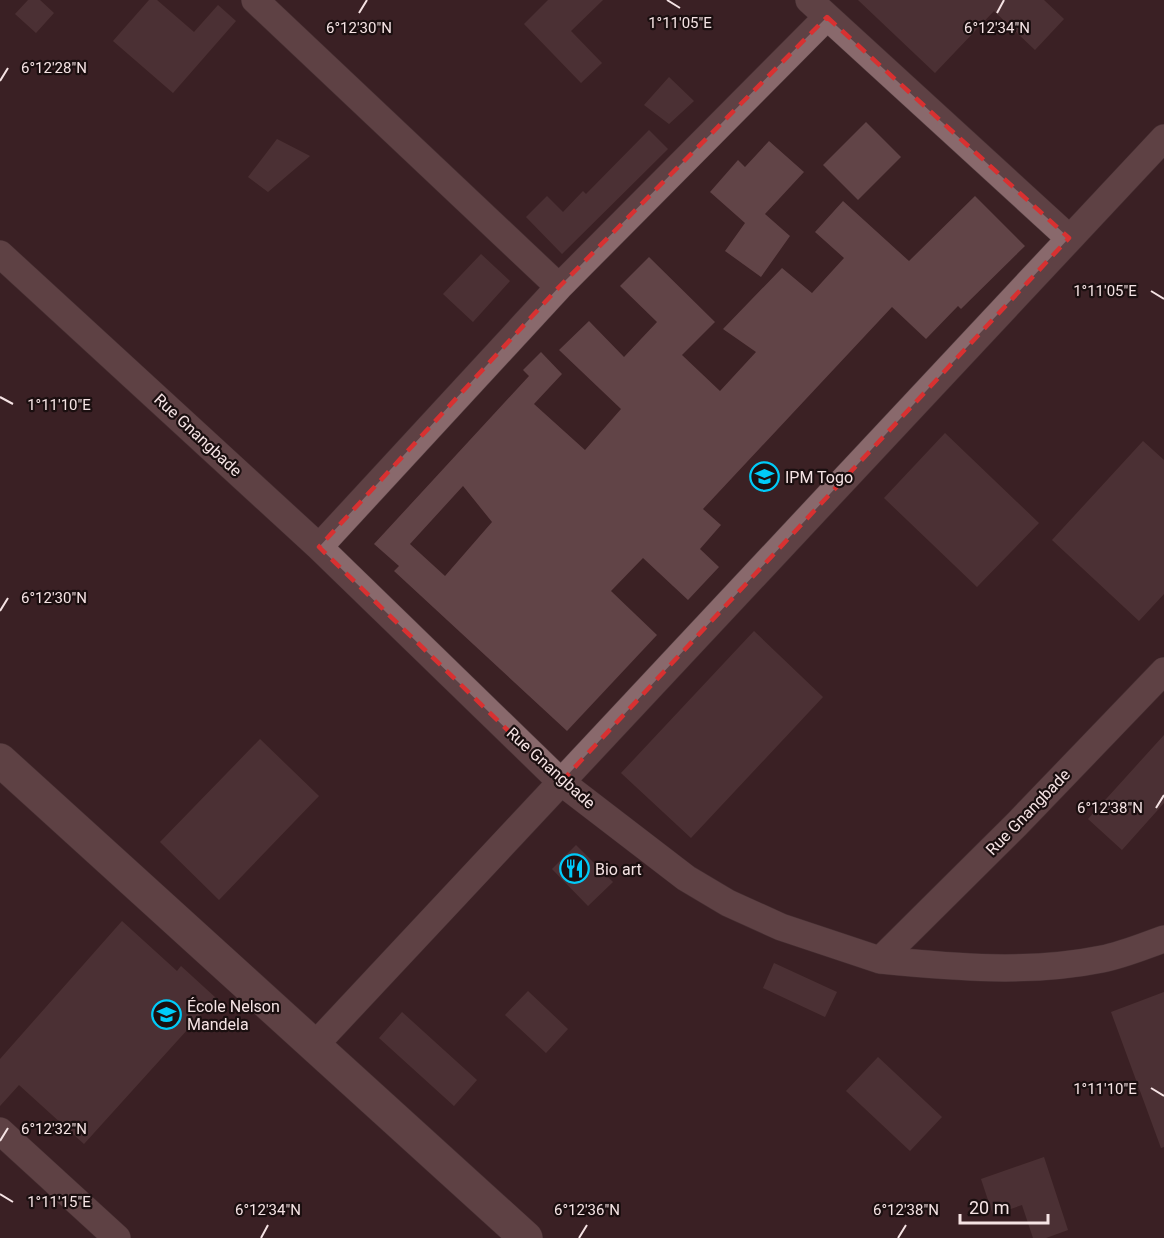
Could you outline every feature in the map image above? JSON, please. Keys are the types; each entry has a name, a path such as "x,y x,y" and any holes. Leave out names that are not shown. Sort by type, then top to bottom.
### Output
{"street":[{"path":"255,0 559,287"},
{"path":"319,547 818,9 1069,238"},
{"path":"314,1046 1164,138"},
{"name":"Rue Gnangbade","path":"0,254 319,547 561,782 686,878 728,903 781,927 880,960 1017,824 1164,671"},
{"path":"0,760 526,1238"},
{"path":"880,960 970,968 1033,967 1103,959 1164,939"},
{"path":"0,1131 117,1238"}],"highlighted area":[{"path":"827,17 1069,238 561,782 319,547 559,287"}],"building":[{"path":"28,0 40,0 54,13 36,33 15,14"},
{"path":"149,0 157,0 194,32 218,5 236,21 173,93 113,41"},
{"path":"548,0 603,0 571,31 602,63 581,83 524,24"},
{"path":"858,0 1044,0 1064,19 1035,50 994,11 935,73"},
{"path":"669,77 694,101 669,124 644,105"},
{"path":"866,122 901,157 858,200 823,165"},
{"path":"649,130 668,149 562,254 526,217 547,196 563,212 583,191 586,194"},
{"path":"277,139 310,156 268,192 248,177"},
{"path":"769,141 804,172 765,214 790,236 761,277 725,251 745,223 710,192 738,160 745,167"},
{"path":"975,196 1025,246 961,309 958,306 926,339 892,307 703,509 721,525 700,549 719,567 688,600 643,558 611,591 657,635 567,731 394,571 399,566 374,544 529,376 523,370 541,352 562,374 534,404 585,450 621,409 559,350 589,321 624,357 657,322 620,286 649,257 715,322 682,355 720,391 756,352 723,329 782,268 812,293 844,258 815,232 843,201 909,261","holes":["463,486 492,522 445,576 410,544"]},
{"path":"481,254 510,281 473,322 443,294"},
{"path":"945,433 1039,523 977,587 884,498"},
{"path":"1143,441 1164,460 1164,594 1139,621 1052,540"},
{"path":"754,631 823,697 691,838 621,773"},
{"path":"1164,735 1164,803 1122,850 1088,819"},
{"path":"260,739 319,796 219,900 160,842"},
{"path":"576,845 613,882 588,906 552,869"},
{"path":"122,921 177,971 181,966 216,998 84,1144 19,1085 0,1106 0,1059"},
{"path":"774,963 837,992 825,1017 763,988"},
{"path":"528,991 568,1029 546,1053 505,1015"},
{"path":"1164,992 1164,1147 1161,1148 1111,1012"},
{"path":"402,1012 477,1080 454,1106 379,1038"},
{"path":"878,1057 942,1117 910,1151 846,1091"},
{"path":"1044,1157 1068,1230 1046,1238 1033,1238 1022,1205 993,1215 981,1179"}],"place":[{"name":"IPM Togo","path":"764,477"},
{"name":"Bio art","path":"574,869"},
{"name":"École Nelson Mandela","path":"166,1015"}]}
